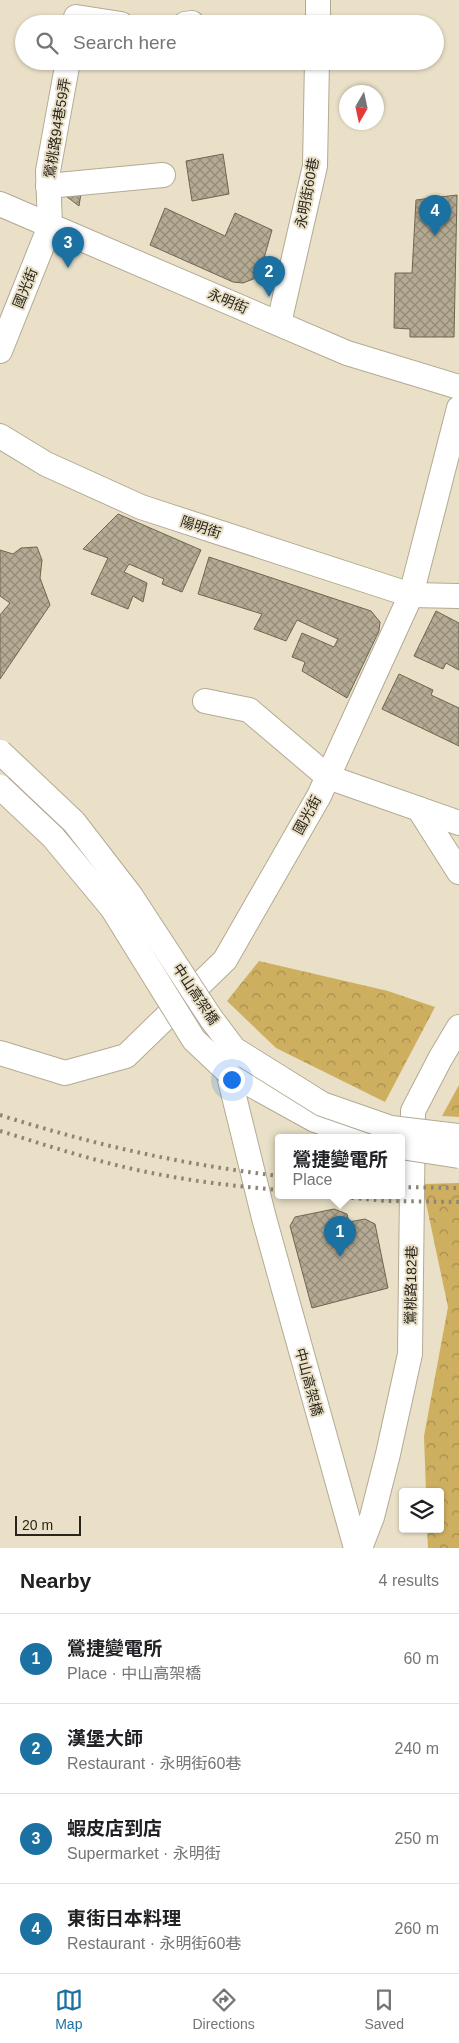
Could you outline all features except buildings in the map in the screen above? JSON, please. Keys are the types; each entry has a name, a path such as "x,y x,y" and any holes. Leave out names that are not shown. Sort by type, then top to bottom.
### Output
{"street":[{"path":"318,0 318,15"},
{"name":"鶯桃路94巷59弄","path":"50,226 48,171 66,70"},
{"name":"永明街60巷","path":"279,323 314,166 317,70"},
{"path":"48,186 163,175"},
{"name":"永明街","path":"0,204 347,353 459,387"},
{"name":"國光街","path":"0,351 50,226"},
{"path":"279,323 300,310"},
{"name":"國光街","path":"0,1053 65,1073 126,1056 224,960 328,777 411,595 459,408"},
{"name":"陽明街","path":"0,436 46,464 140,507 411,595 459,596"},
{"path":"205,700 249,710 328,777 459,823"},
{"name":"中山高架橋","path":"0,752 74,822 131,896 205,1009 231,1060 264,1218 346,1518 356,1548"},
{"name":"中山高架橋","path":"0,787 53,837 112,908 194,1040 322,1104 391,1128 459,1136"},
{"path":"419,809 459,872"},
{"name":"鶯桃路182巷","path":"360,1548 372,1517 410,1354 413,1111 459,1027"},
{"name":"中山高架橋","path":"231,1060 316,1120 359,1134"},
{"path":"405,1148 459,1156"}],"green space":[{"path":"259,961 388,991 435,1007 385,1102 276,1048 227,1001"},
{"path":"459,1085 459,1117 442,1116"},
{"path":"459,1183 459,1548 428,1548 427,1533 444,1533 444,1488 426,1488 424,1436 448,1307 422,1184"}],"railway":[{"path":"0,1115 69,1136 138,1152 207,1166 275,1175"},
{"path":"0,1131 91,1159 128,1168 212,1183 275,1190"},
{"path":"405,1187 459,1188"},
{"path":"364,1199 459,1202"}],"place":[{"name":"東街日本料理","path":"435,236"},
{"name":"蝦皮店到店","path":"68,268"},
{"name":"漢堡大師","path":"269,297"},
{"name":"鶯捷變電所","path":"340,1257"}]}
